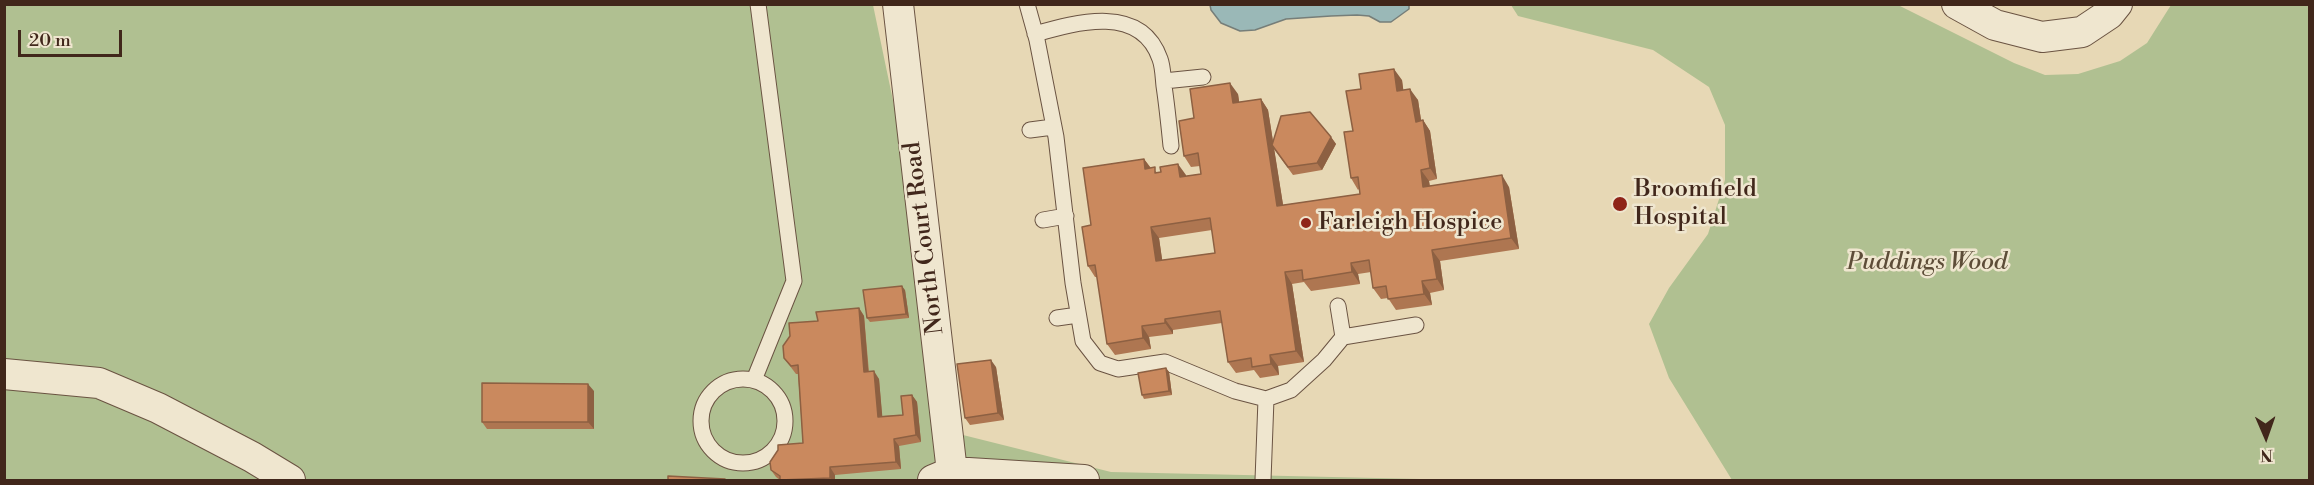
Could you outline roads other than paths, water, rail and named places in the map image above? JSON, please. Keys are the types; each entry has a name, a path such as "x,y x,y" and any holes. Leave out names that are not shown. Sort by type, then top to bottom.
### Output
{"street":[{"name":"North Court Road","path":"898,4 942,476"},
{"path":"1957,4 1995,25 2042,37 2082,32 2109,14 2117,4"},
{"path":"4,374 99,383 158,408 252,457 290,480"},
{"path":"942,476 1084,480"}],"lane":[{"path":"754,380 794,282 758,4"},
{"path":"1027,4 1053,127 1083,341 1100,363 1118,369 1165,362 1235,391 1266,399 1291,390 1324,360 1343,338 1416,325"},
{"path":"1035,34 1072,23 1110,21 1135,27 1153,45 1161,60 1172,146"},
{"path":"1164,81 1203,77"},
{"path":"1030,130 1053,127"},
{"path":"1043,220 1066,216"},
{"path":"1338,306 1343,338"},
{"path":"1057,318 1078,315"},
{"path":"741,379 754,380 767,386 783,408 785,421 783,434 777,446 767,455 755,461 742,463 728,460 716,453 706,442 701,414 706,401 715,390 727,382 741,379"},
{"path":"1263,480 1266,399"}],"water":[{"path":"1210,5 1409,5 1409,9 1391,22 1380,22 1369,16 1331,16 1286,19 1255,30 1240,31 1221,23"}],"place":[{"name":"Broomfield Hospital","path":"1620,204"},
{"name":"Farleigh Hospice","path":"1306,223"}],"park label":[{"name":"Puddings Wood","path":"1927,263"}]}
